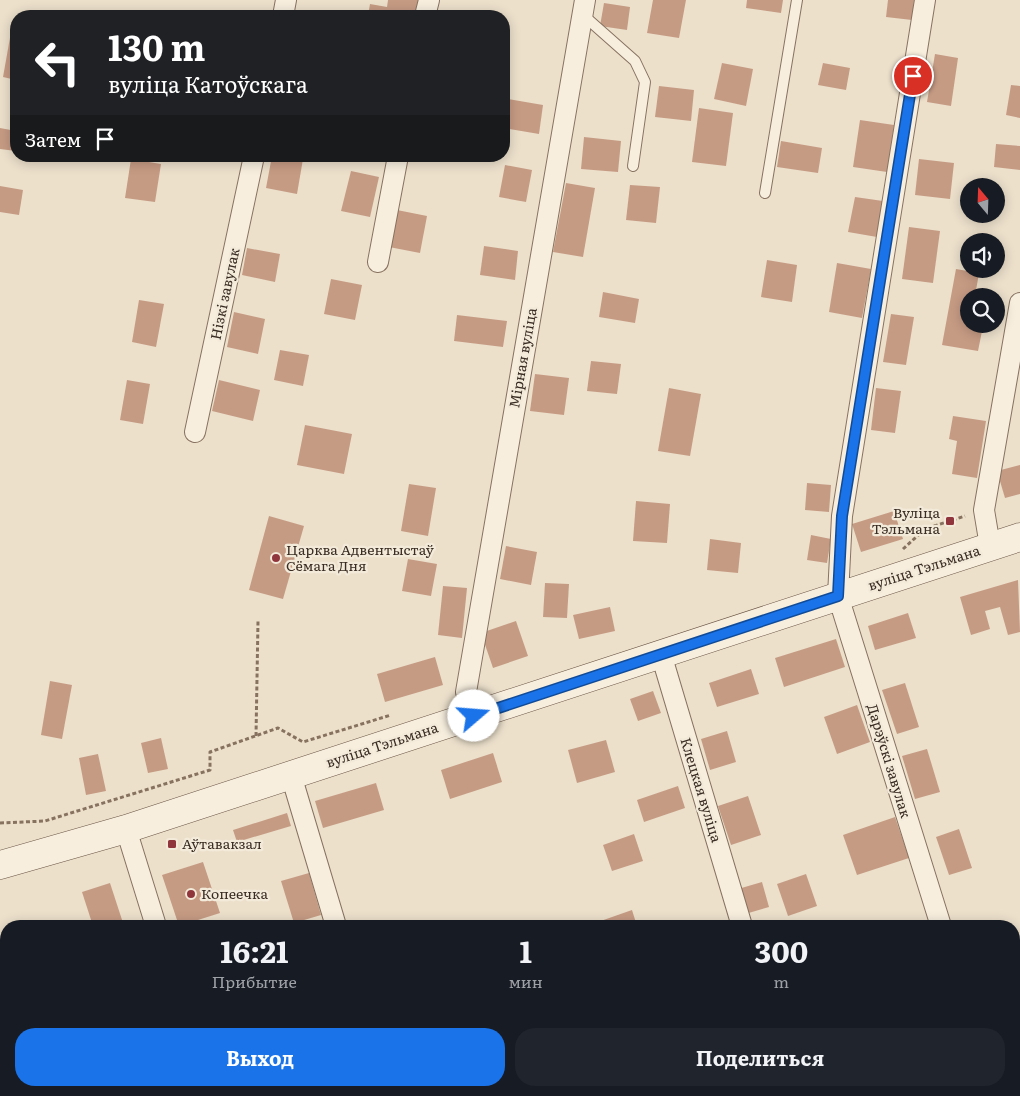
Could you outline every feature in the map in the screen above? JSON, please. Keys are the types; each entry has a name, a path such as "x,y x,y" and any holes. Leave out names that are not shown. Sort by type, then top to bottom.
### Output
{"main road":[{"name":"вуліца Тэльмана","path":"0,865 126,828 474,716 990,546 1020,539"}],"street":[{"path":"838,596 842,516 925,0"},
{"name":"Мірная вуліца","path":"474,716 466,692 584,7"},
{"name":"Нізкі завулак","path":"195,432 253,162"},
{"path":"378,262 397,162"},
{"path":"990,546 984,510 1020,303"},
{"name":"Дарэўскі завулак","path":"838,596 939,920"},
{"name":"Клецкая вуліца","path":"661,654 740,920"},
{"path":"291,775 334,920"},
{"path":"126,828 154,920"}],"lane":[{"path":"764,192 797,0"},
{"path":"584,7 635,61 645,82 633,166"}],"path":[{"path":"894,552 904,548 925,529 984,510"},
{"path":"256,736 258,621"},
{"path":"0,822 45,821 210,770 210,752 278,728 303,742 394,714"}],"building":[{"path":"388,0 419,0 417,10 369,10 370,4 387,7"},
{"path":"653,0 686,0 679,38 647,33"},
{"path":"747,0 783,0 781,13 746,8"},
{"path":"888,0 914,0 912,20 886,17"},
{"path":"604,3 630,7 627,30 600,26"},
{"path":"10,38 10,79 3,77"},
{"path":"935,54 958,58 951,106 927,102"},
{"path":"722,63 753,69 746,106 714,99"},
{"path":"823,63 850,68 846,90 818,85"},
{"path":"1011,85 1020,86 1020,118 1006,115"},
{"path":"659,86 694,90 691,121 655,117"},
{"path":"510,99 543,105 539,134 510,129"},
{"path":"699,108 733,113 726,166 692,162"},
{"path":"860,120 894,125 887,172 853,167"},
{"path":"0,128 10,130 10,150 0,149"},
{"path":"584,137 621,141 618,172 581,169"},
{"path":"781,141 822,148 818,173 777,167"},
{"path":"996,144 1020,146 1020,170 994,167"},
{"path":"919,159 954,163 950,199 915,195"},
{"path":"131,162 161,164 155,202 125,198"},
{"path":"271,162 302,162 297,194 266,188"},
{"path":"505,165 532,170 526,202 499,197"},
{"path":"351,171 379,177 370,217 341,211"},
{"path":"566,183 595,188 583,257 553,252"},
{"path":"630,185 660,187 656,223 626,220"},
{"path":"0,186 23,190 19,215 0,212"},
{"path":"855,197 883,201 877,237 848,232"},
{"path":"397,210 427,216 420,253 389,247"},
{"path":"909,227 940,231 933,283 902,279"},
{"path":"484,246 518,251 515,280 480,275"},
{"path":"247,248 280,254 275,282 242,275"},
{"path":"767,260 797,265 792,302 761,297"},
{"path":"837,263 871,269 862,318 829,312"},
{"path":"956,269 960,270 960,278 978,278 976,288 960,288 960,333 982,333 978,351 942,345"},
{"path":"331,279 362,285 355,320 324,314"},
{"path":"603,292 639,299 635,323 599,317"},
{"path":"139,300 164,304 156,347 132,342"},
{"path":"234,312 265,319 258,354 227,347"},
{"path":"891,314 914,317 906,365 883,362"},
{"path":"457,315 507,321 503,347 454,341"},
{"path":"280,350 309,355 303,386 274,380"},
{"path":"591,361 621,364 617,394 587,391"},
{"path":"535,374 569,378 564,415 530,411"},
{"path":"127,380 150,384 143,424 120,420"},
{"path":"219,380 260,390 253,421 212,411"},
{"path":"669,388 701,394 690,456 658,451"},
{"path":"876,388 901,391 895,433 871,430"},
{"path":"953,416 986,421 977,478 952,474 957,441 949,439"},
{"path":"305,425 352,434 344,474 297,465"},
{"path":"1020,465 1020,494 1005,498 997,471"},
{"path":"807,483 831,485 829,512 805,510"},
{"path":"409,484 436,488 428,536 401,531"},
{"path":"636,501 670,504 667,543 633,541"},
{"path":"894,511 903,539 861,552 852,524"},
{"name":"Царква Адвентыстаў Сёмага Дня","path":"269,516 304,526 283,599 249,590"},
{"path":"811,535 831,539 827,563 807,560"},
{"path":"710,539 741,543 738,573 707,570"},
{"path":"506,546 537,552 531,585 500,579"},
{"path":"408,559 437,564 431,596 402,591"},
{"path":"1018,580 1020,632 1008,635 1000,607 985,611 990,629 971,635 960,597"},
{"path":"545,583 569,584 567,618 543,617"},
{"path":"443,586 467,588 462,638 438,635"},
{"path":"610,607 615,631 579,639 573,615"},
{"path":"908,613 916,638 875,650 868,626"},
{"path":"516,621 528,656 493,668 481,633"},
{"path":"836,639 845,667 784,687 775,658"},
{"path":"435,657 443,685 385,702 377,674"},
{"path":"751,669 759,694 717,707 709,683"},
{"path":"50,681 72,685 62,739 41,735"},
{"path":"905,683 919,727 897,734 882,690"},
{"path":"653,691 661,713 638,721 630,699"},
{"path":"857,705 870,742 837,754 824,717"},
{"path":"727,731 736,762 710,770 701,739"},
{"path":"161,738 168,769 148,773 141,743"},
{"path":"606,740 615,772 577,783 568,750"},
{"path":"927,749 940,792 915,799 902,756"},
{"path":"493,753 502,782 450,799 441,770"},
{"path":"98,754 106,791 86,795 79,758"},
{"path":"376,783 384,810 323,828 315,801"},
{"path":"678,786 685,808 644,822 637,800"},
{"path":"748,796 761,835 731,845 718,806"},
{"path":"287,813 291,826 237,842 233,830"},
{"path":"895,817 909,858 857,875 843,835"},
{"path":"959,829 972,868 949,875 936,837"},
{"path":"634,834 643,861 612,871 603,845"},
{"name":"Копеечка","path":"203,862 220,913 198,920 177,920 162,875"},
{"path":"309,873 321,915 304,920 293,920 281,881"},
{"path":"806,874 817,906 788,916 777,884"},
{"path":"762,882 769,907 745,914 738,889"},
{"path":"110,883 122,920 91,920 82,892"},
{"path":"632,910 635,920 604,920"}],"place":[{"name":"Вуліца Тэльмана","path":"950,521"},
{"name":"Царква Адвентыстаў Сёмага Дня","path":"276,558"},
{"name":"Аўтавакзал","path":"172,844"},
{"name":"Копеечка","path":"191,894"}],"route":[{"path":"474,716 838,596 842,516 913,76"}]}
